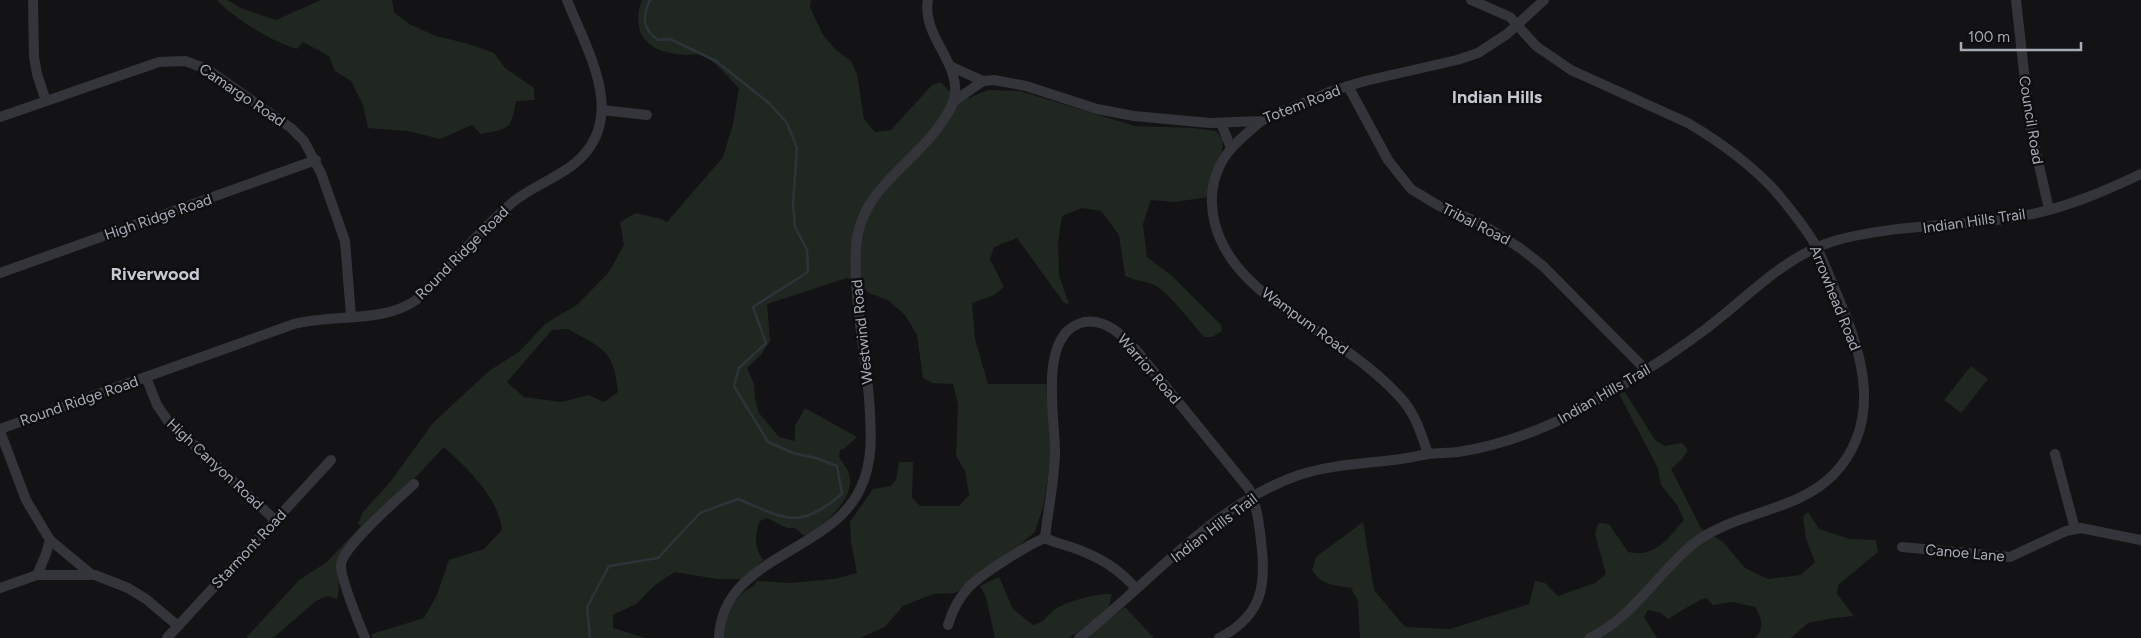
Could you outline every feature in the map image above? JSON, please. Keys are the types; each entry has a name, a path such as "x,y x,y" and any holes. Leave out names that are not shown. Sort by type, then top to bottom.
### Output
{"street":[{"path":"33,0 35,62 46,101"},
{"name":"Round Ridge Road","path":"0,430 294,324 317,319 394,312 416,300 511,204 567,169 582,156 598,129 602,110 599,80 567,0"},
{"path":"928,0 927,13 930,30 950,66 954,82 953,102"},
{"name":"Arrowhead Road","path":"1471,0 1510,17 1536,46 1571,70 1688,123 1720,143 1763,179 1776,192 1816,247 1847,318 1862,367 1865,389 1861,423 1850,450 1835,473 1815,489 1783,505 1724,525 1693,544 1623,615 1590,638"},
{"name":"Totem Road","path":"950,66 983,81 1012,82 1096,109 1134,116 1221,123 1261,121 1348,86 1457,60 1478,53 1492,46 1544,0"},
{"name":"Council Road","path":"2016,0 2030,126 2049,209"},
{"name":"Camargo Road","path":"0,117 152,64 168,61 192,63 214,73 291,128 304,141 316,160 345,241 351,316"},
{"path":"953,102 983,81"},
{"name":"Tribal Road","path":"1348,86 1388,160 1404,182 1423,198 1480,223 1520,248 1543,266 1645,369"},
{"name":"Westwind Road","path":"719,638 725,609 740,587 765,566 831,526 849,508 861,489 869,464 871,437 856,271 859,227 865,209 875,195 928,140 953,102"},
{"path":"602,110 647,115"},
{"name":"Wampum Road","path":"1261,121 1231,148 1218,170 1212,200 1216,224 1228,253 1252,282 1270,299 1353,356 1401,398 1417,422 1428,454"},
{"path":"1221,123 1231,148"},
{"name":"High Ridge Road","path":"0,273 316,160"},
{"name":"Indian Hills Trail","path":"1079,638 1202,533 1253,497 1295,476 1314,471 1428,454 1457,452 1523,436 1575,412 1662,360 1702,332 1789,262 1816,247 1863,234 2022,216 2080,201 2141,174"},
{"name":"Warrior Road","path":"1045,538 1055,452 1053,363 1064,337 1074,326 1082,323 1104,324 1123,336 1249,489 1253,497"},
{"name":"High Canyon Road","path":"146,377 157,405 168,421 275,520"},
{"path":"0,430 26,500 50,540 91,574"},
{"path":"2055,454 2075,529"},
{"name":"Starmont Road","path":"167,638 331,460"},
{"path":"364,638 341,570 342,558 374,522 414,484"},
{"path":"1219,638 1246,619 1255,608 1260,594 1264,574 1263,556 1258,511 1253,497"},
{"name":"Canoe Lane","path":"1902,547 2010,558 2075,529 2087,528 2141,540"},
{"path":"948,625 965,591 974,582 1032,544 1045,538 1104,562 1136,589"},
{"path":"37,575 50,540"},
{"path":"0,588 37,575 91,574 112,581 146,599 178,626"}],"shaded area":[{"path":"217,0 227,0 243,9 276,20 321,0 392,0 394,12 409,24 436,36 469,44 494,53 505,68 534,88 534,100 516,101 508,126 504,129 481,134 472,125 440,139 408,131 368,128 363,105 351,81 335,71 329,56 303,42 297,49 277,41 254,29 232,14"},
{"path":"642,0 811,0 810,7 823,35 837,51 851,61 857,74 864,119 875,132 891,130 932,85 941,82 948,90 969,98 988,90 1020,91 1135,126 1193,128 1216,131 1223,140 1222,151 1215,164 1208,197 1175,202 1151,200 1143,224 1147,257 1172,276 1221,325 1222,331 1212,337 1204,337 1159,288 1125,276 1119,235 1101,211 1082,208 1062,216 1058,243 1059,275 1069,304 1064,303 1017,238 994,247 990,259 1004,287 994,295 972,303 975,339 988,384 1046,384 1051,458 1043,507 1035,532 1007,556 955,593 933,594 903,606 885,627 860,638 724,638 727,618 732,606 757,581 790,583 834,579 857,573 851,542 850,522 873,489 891,486 896,480 899,462 913,462 912,498 920,506 959,506 969,495 965,471 956,456 958,404 953,384 932,383 923,378 917,335 905,315 888,300 871,294 847,278 767,304 770,341 761,355 747,368 754,384 755,399 759,413 779,437 795,441 795,426 805,408 857,437 840,450 839,457 848,472 850,483 844,500 831,516 811,535 803,535 795,528 787,528 767,518 760,521 756,541 758,551 763,560 743,579 717,579 675,572 655,585 636,604 613,615 613,628 645,638 372,638 372,634 424,618 437,595 449,560 484,549 502,530 500,518 488,495 472,474 444,447 338,560 339,590 337,599 327,596 316,601 273,638 246,638 299,580 327,562 361,526 358,524 363,512 391,481 433,423 489,371 520,351 545,324 578,304 609,272 624,245 620,222 636,213 667,222 723,157 733,124 739,88 717,65 707,58 699,54 685,55 665,52 648,42 643,37 639,27 638,15","holes":["568,329 598,346 609,358 613,366 618,392 604,402 589,395 561,402 524,397 507,382 552,330"]},
{"path":"1971,366 1988,379 1961,413 1944,400"},
{"path":"1625,392 1655,440 1665,446 1682,443 1688,450 1682,459 1671,469 1701,528 1723,542 1745,568 1768,579 1801,575 1815,562 1806,539 1803,516 1808,512 1819,529 1850,539 1876,540 1878,552 1838,585 1837,594 1854,616 1808,623 1791,638 1755,638 1760,630 1761,623 1755,607 1732,602 1713,605 1706,598 1668,619 1661,613 1648,610 1644,617 1657,638 1360,638 1358,601 1351,588 1324,581 1315,575 1312,570 1316,557 1363,522 1374,590 1405,627 1450,629 1529,604 1535,581 1545,583 1558,596 1595,583 1606,574 1595,534 1598,523 1609,524 1628,552 1638,553 1654,550 1666,540 1684,520 1677,505 1661,485 1658,468 1619,394"},
{"path":"999,577 1013,609 1033,625 1041,622 1055,609 1067,603 1091,596 1112,594 1108,610 1069,638 995,638 986,597 980,586"},
{"path":"1125,607 1154,638 1084,638"}],"waterway":[{"path":"590,638 587,607 609,566 658,558 700,513 738,499 781,516 802,517 827,506 842,494 837,466 816,458 793,453 768,442 734,386 739,368 766,343 753,307 808,272 807,250 795,227 793,204 797,148 787,123 770,104 716,61 670,39 658,40 653,36 646,27 645,22 650,0"}],"district":[{"name":"Indian Hills","path":"1497,97"},
{"name":"Riverwood","path":"155,274"}]}
